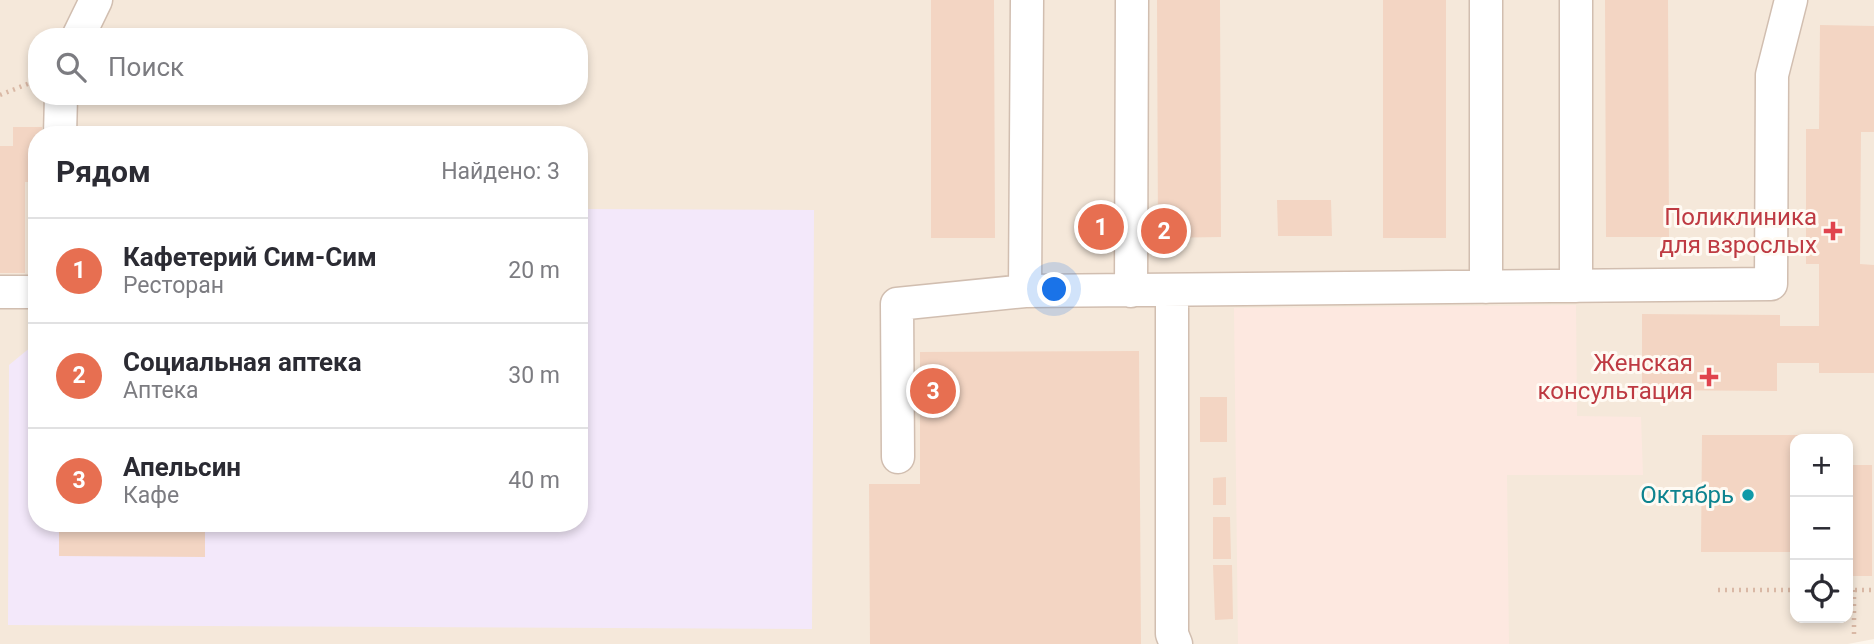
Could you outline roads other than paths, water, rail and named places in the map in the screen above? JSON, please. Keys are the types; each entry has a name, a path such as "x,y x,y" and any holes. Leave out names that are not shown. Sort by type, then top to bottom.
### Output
{"lane":[{"path":"82,28 96,0"},
{"path":"1024,292 1027,0"},
{"path":"1131,290 1132,0"},
{"path":"1486,0 1486,287"},
{"path":"1576,0 1576,286"},
{"path":"898,457 897,304 1024,292 1771,284 1772,75 1791,0"},
{"path":"60,126 61,105"},
{"path":"1172,290 1172,634 1175,644"},
{"path":"0,292 28,292"}],"place":[{"name":"Кафетерий Сим-Сим","path":"1101,227"},
{"name":"Социальная аптека","path":"1164,231"},
{"name":"Поликлиника для взрослых","path":"1833,231"},
{"name":"Женская консультация","path":"1709,377"},
{"name":"Апельсин","path":"933,391"},
{"name":"Октябрь","path":"1748,495"}]}
